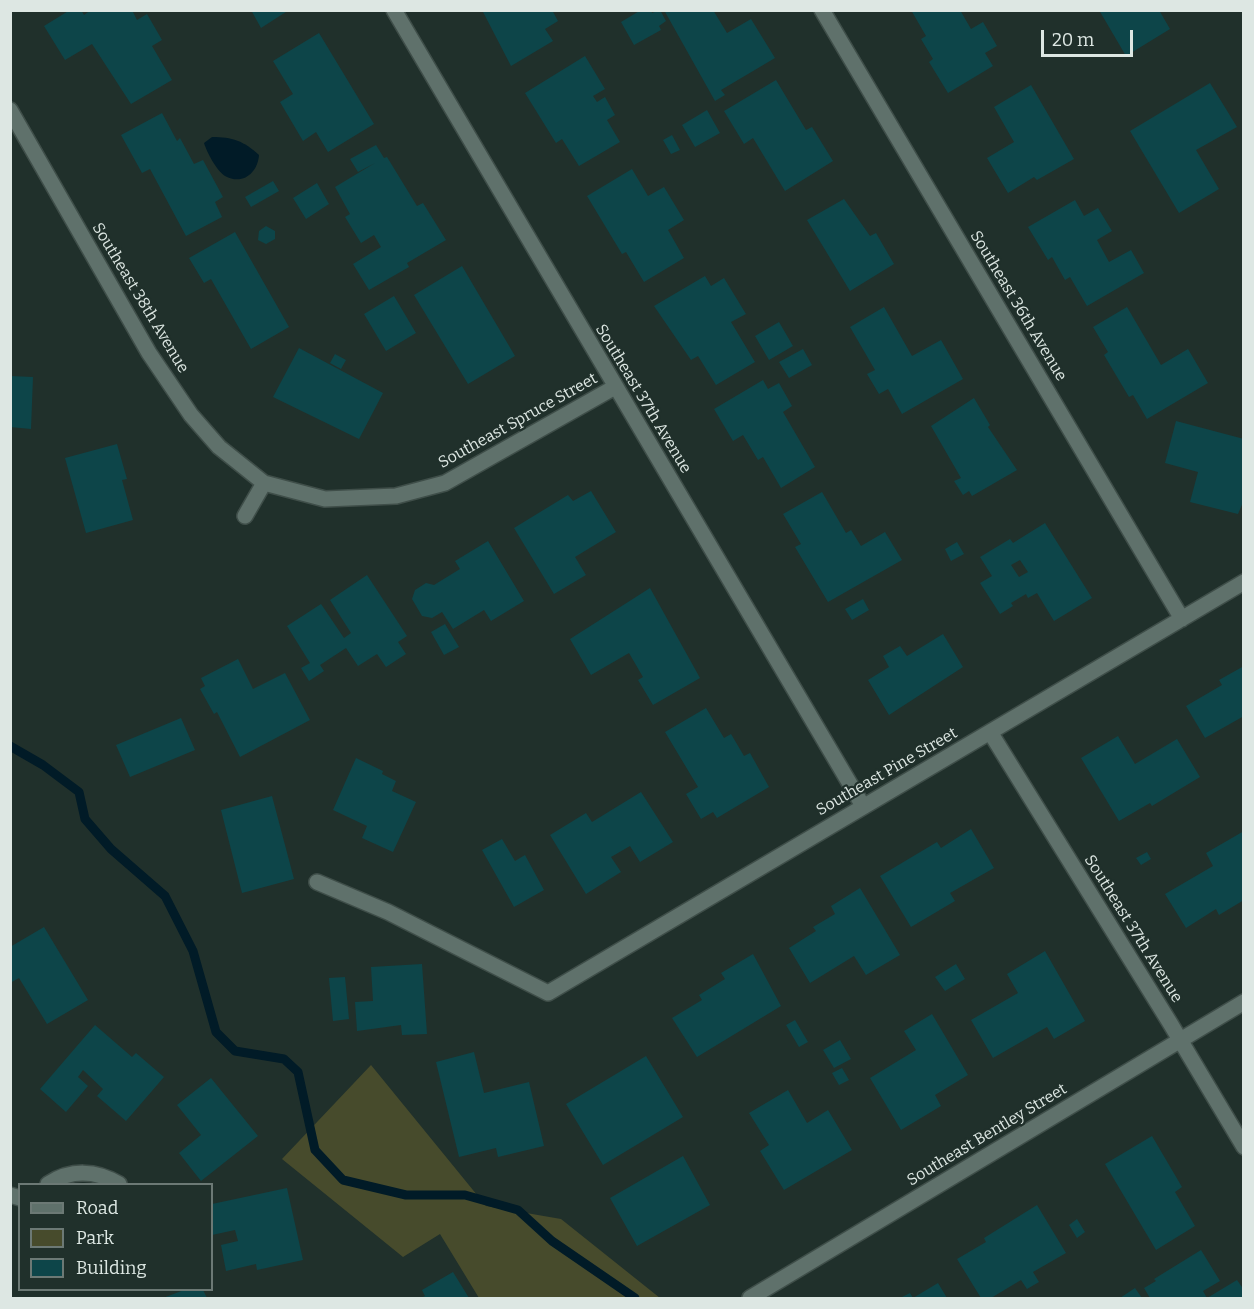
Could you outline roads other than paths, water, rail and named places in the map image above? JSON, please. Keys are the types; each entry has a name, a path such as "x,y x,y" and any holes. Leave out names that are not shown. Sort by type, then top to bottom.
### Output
{"street":[{"name":"Southeast 37th Avenue","path":"394,10 862,806"},
{"name":"Southeast 36th Avenue","path":"822,10 1182,619"},
{"name":"Southeast 38th Avenue","path":"10,110 155,362 191,415 219,447 264,483"},
{"name":"Southeast Spruce Street","path":"264,483 325,499 396,496 445,483 615,387"},
{"path":"245,516 264,483"},
{"name":"Southeast Pine Street","path":"317,882 388,912 548,993 1244,582"},
{"name":"Southeast 37th Avenue","path":"990,732 1244,1147"},
{"name":"Southeast Bentley Street","path":"750,1299 1244,1002"},
{"path":"51,1183 58,1178 86,1173 97,1174 115,1183"}],"water":[{"path":"212,137 243,143 259,155 253,172 238,179 222,174 207,152 204,143"}],"waterway":[{"path":"10,746 43,765 79,792 85,819 111,849 165,896 193,951 216,1032 235,1051 284,1059 298,1072 315,1150 343,1180 406,1195 465,1195 518,1210 552,1241 635,1298"}]}
